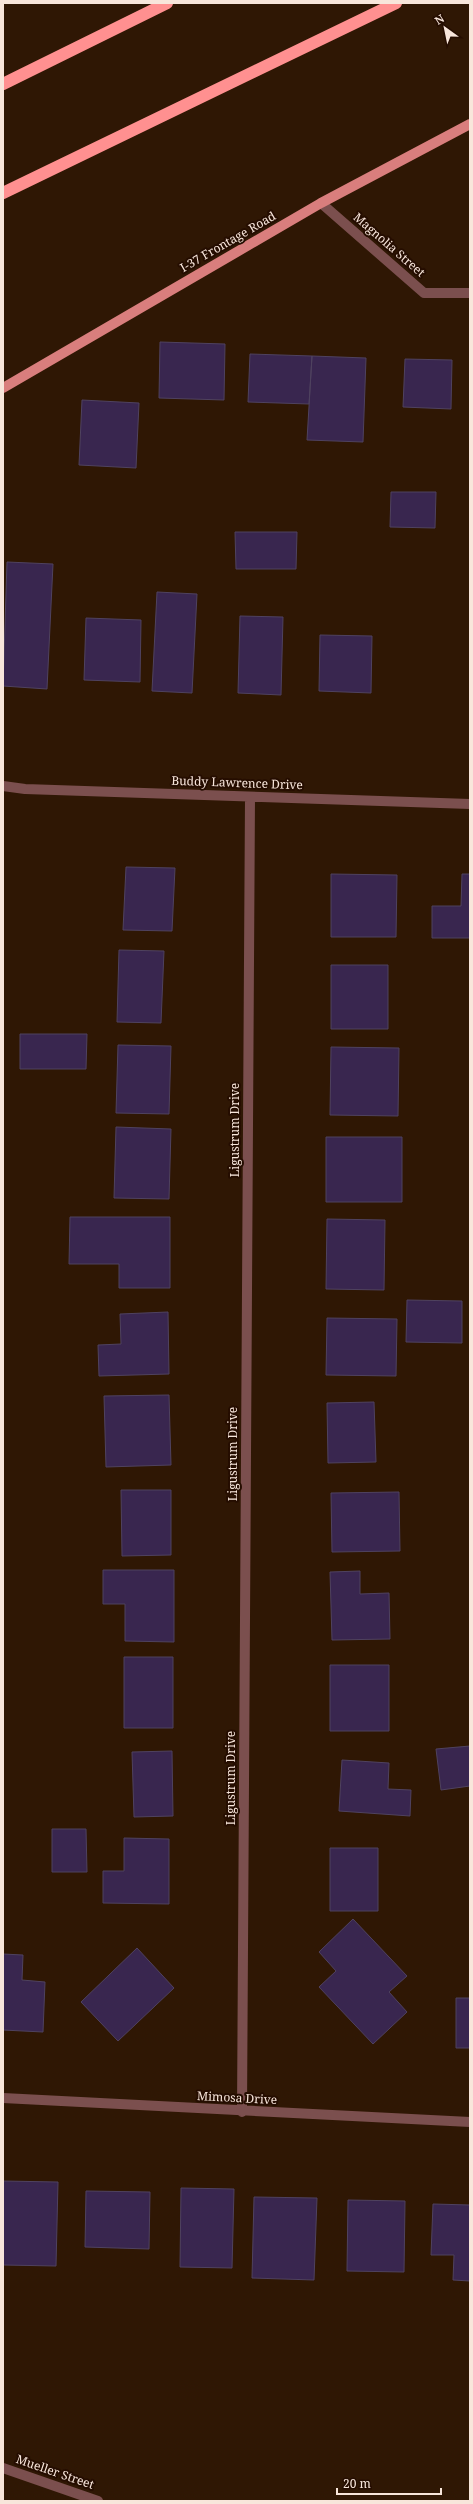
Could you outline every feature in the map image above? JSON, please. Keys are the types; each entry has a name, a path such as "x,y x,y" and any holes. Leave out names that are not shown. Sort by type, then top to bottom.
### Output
{"highway":[{"path":"3,84 166,3"},
{"path":"3,193 396,3"}],"main road":[{"name":"I-37 Frontage Road","path":"3,388 321,203 470,124"}],"street":[{"name":"Magnolia Street","path":"321,203 424,293 470,293"},
{"name":"Buddy Lawrence Drive","path":"3,786 25,789 470,804"},
{"name":"Ligustrum Drive","path":"242,2112 250,797"},
{"name":"Mimosa Drive","path":"3,2098 242,2112 470,2122"},
{"name":"Mueller Street","path":"3,2468 98,2501"}],"building":[{"path":"160,342 225,344 224,400 159,398"},
{"path":"250,354 312,356 309,404 248,402"},
{"path":"312,356 366,358 363,442 307,440"},
{"path":"405,359 452,360 451,409 403,407"},
{"path":"82,400 139,403 136,468 79,465"},
{"path":"391,492 436,492 435,528 390,527"},
{"path":"235,532 297,532 296,569 236,569"},
{"path":"7,562 53,564 47,689 3,686"},
{"path":"157,592 197,594 192,693 152,691"},
{"path":"240,616 283,617 281,695 238,693"},
{"path":"86,618 141,620 140,682 84,680"},
{"path":"320,635 372,636 371,693 319,691"},
{"path":"126,867 175,868 172,931 123,930"},
{"path":"331,874 397,875 396,937 331,937"},
{"path":"462,874 470,874 470,938 432,938 432,906 461,906"},
{"path":"119,950 164,951 161,1023 117,1022"},
{"path":"331,965 388,965 388,1029 331,1029"},
{"path":"20,1034 87,1034 86,1069 20,1069"},
{"path":"118,1045 171,1046 169,1114 116,1113"},
{"path":"331,1047 399,1048 398,1116 330,1115"},
{"path":"116,1127 171,1129 169,1199 114,1198"},
{"path":"326,1137 402,1137 402,1202 326,1202"},
{"path":"70,1217 170,1217 170,1288 119,1288 119,1264 69,1264"},
{"path":"327,1219 385,1220 384,1290 326,1289"},
{"path":"407,1300 462,1301 462,1343 406,1342"},
{"path":"168,1312 169,1374 99,1376 98,1345 121,1344 120,1314"},
{"path":"327,1318 397,1319 396,1376 326,1375"},
{"path":"169,1395 171,1465 106,1467 104,1396"},
{"path":"374,1402 376,1462 328,1463 327,1403"},
{"path":"121,1490 171,1490 171,1555 122,1556"},
{"path":"399,1492 400,1551 332,1552 331,1493"},
{"path":"103,1570 174,1570 174,1642 125,1641 125,1604 103,1604"},
{"path":"360,1571 360,1594 389,1593 390,1639 332,1640 330,1572"},
{"path":"124,1657 173,1657 173,1728 124,1728"},
{"path":"330,1665 389,1665 389,1731 330,1731"},
{"path":"470,1746 470,1786 441,1790 436,1749"},
{"path":"172,1751 173,1816 134,1817 132,1752"},
{"path":"342,1760 389,1763 388,1789 411,1790 410,1816 339,1811"},
{"path":"52,1829 86,1829 87,1872 52,1872"},
{"path":"124,1838 169,1839 169,1904 103,1903 103,1871 124,1871"},
{"path":"330,1848 378,1848 378,1911 330,1911"},
{"path":"353,1919 407,1976 389,1992 407,2012 373,2044 319,1987 336,1971 319,1952"},
{"path":"137,1948 174,1988 118,2041 81,2002"},
{"path":"3,1954 23,1955 22,1980 45,1982 43,2032 3,2030"},
{"path":"456,1998 470,1998 470,2048 456,2048"},
{"path":"3,2181 58,2182 56,2266 3,2265"},
{"path":"181,2188 234,2189 232,2268 180,2267"},
{"path":"86,2191 150,2192 149,2249 85,2247"},
{"path":"254,2197 317,2198 314,2280 252,2278"},
{"path":"348,2200 405,2201 404,2272 347,2271"},
{"path":"433,2204 470,2205 470,2281 453,2280 454,2255 431,2255"}]}
